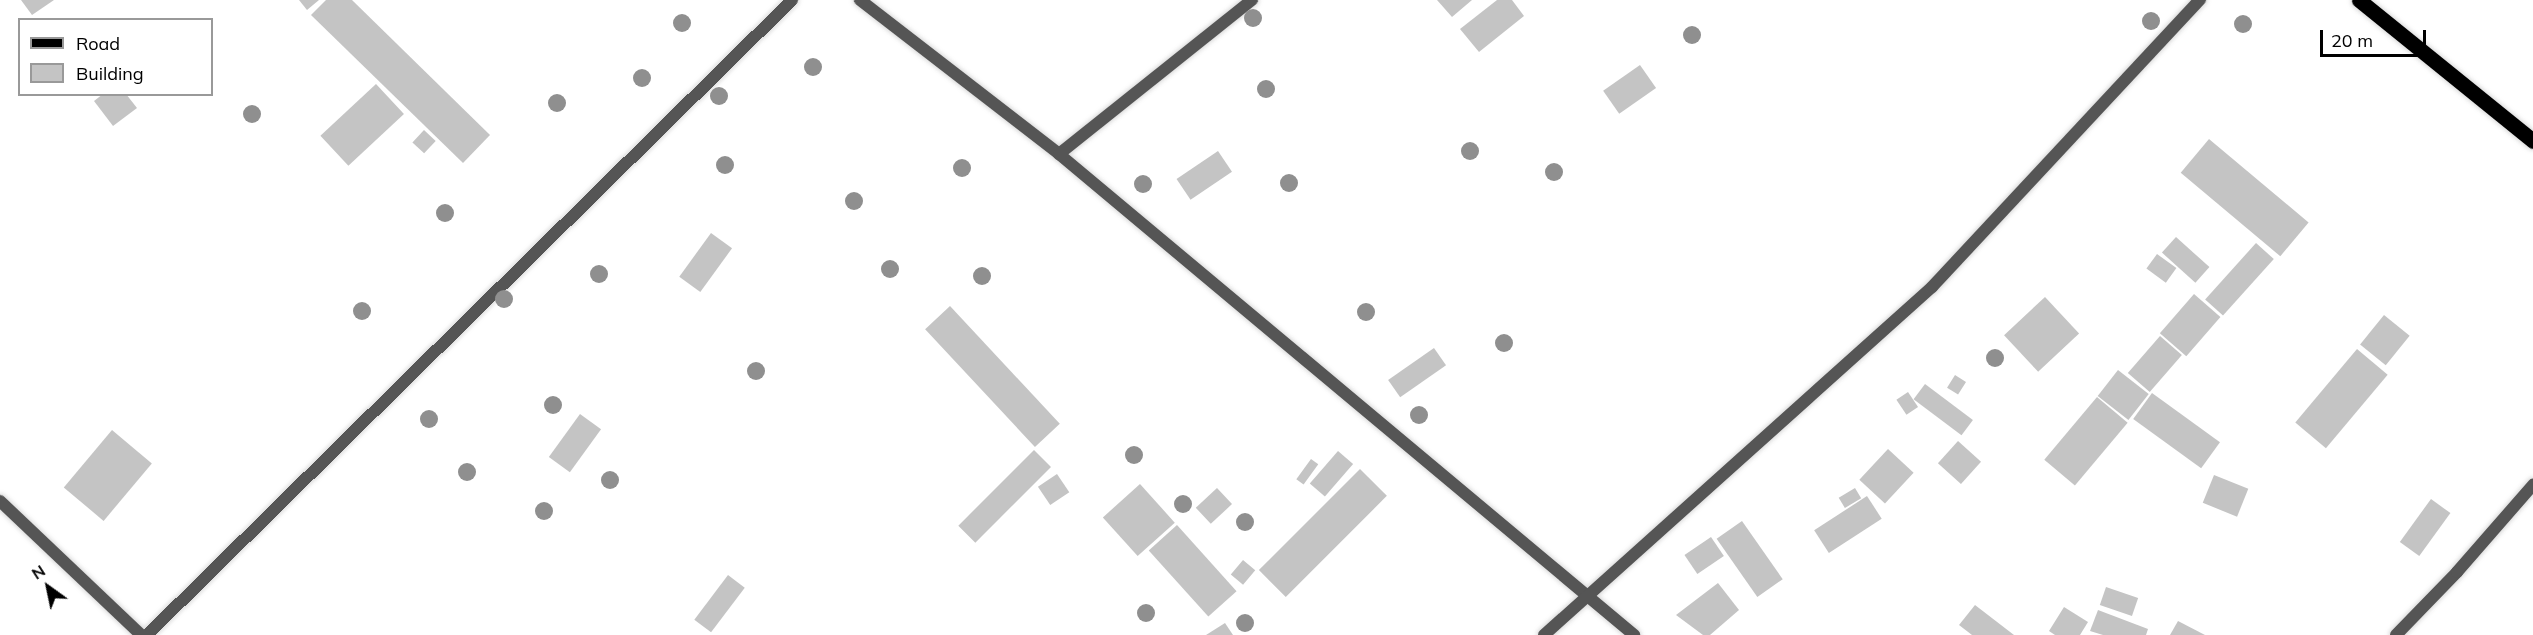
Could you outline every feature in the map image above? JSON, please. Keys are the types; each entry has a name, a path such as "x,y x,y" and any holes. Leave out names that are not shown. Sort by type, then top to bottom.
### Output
{"main road":[{"path":"2359,0 2533,141"}],"street":[{"path":"147,635 792,0"},
{"path":"860,0 1059,154 1634,635"},
{"path":"1059,154 1252,0"},
{"path":"1544,635 1932,287 2200,0"},
{"path":"2396,635 2457,572 2533,485"},
{"path":"0,501 141,635"}],"building":[{"path":"21,0 54,0 32,15"},
{"path":"299,0 319,0 307,10"},
{"path":"326,0 352,0 490,135 463,163 311,15"},
{"path":"1437,0 1472,0 1452,17"},
{"path":"1497,0 1512,0 1524,16 1479,52 1460,29"},
{"path":"1640,65 1656,88 1619,114 1603,91"},
{"path":"376,84 404,114 348,166 320,136"},
{"path":"100,96 128,96 137,108 113,126 94,101"},
{"path":"424,130 436,141 424,153 412,142"},
{"path":"2209,139 2309,223 2280,256 2181,173"},
{"path":"1218,151 1232,172 1191,200 1177,179"},
{"path":"711,233 732,248 700,292 679,277"},
{"path":"2176,237 2209,267 2195,283 2162,253"},
{"path":"2256,243 2274,259 2223,316 2205,299"},
{"path":"2157,254 2176,268 2166,283 2146,269"},
{"path":"2194,294 2220,317 2186,356 2160,333"},
{"path":"2045,297 2079,334 2038,372 2004,335"},
{"path":"950,306 1060,424 1035,447 925,329"},
{"path":"2384,315 2410,336 2386,365 2360,345"},
{"path":"2160,336 2182,355 2150,392 2128,373"},
{"path":"1434,348 1446,365 1400,397 1388,380"},
{"path":"2357,349 2388,375 2326,448 2295,423"},
{"path":"2118,370 2149,394 2128,420 2098,396"},
{"path":"1955,375 1966,382 1958,395 1947,388"},
{"path":"1925,384 1973,420 1961,435 1914,399"},
{"path":"1908,392 1918,407 1906,415 1896,400"},
{"path":"2152,393 2220,442 2201,468 2133,419"},
{"path":"2097,397 2128,423 2075,486 2044,460"},
{"path":"580,414 601,429 570,472 549,457"},
{"path":"112,430 152,463 104,521 64,487"},
{"path":"1958,441 1981,462 1961,484 1938,463"},
{"path":"1888,449 1914,473 1885,504 1859,480"},
{"path":"1034,450 1051,467 975,543 958,526"},
{"path":"1338,451 1353,464 1325,497 1310,483"},
{"path":"1311,459 1318,464 1304,485 1296,479"},
{"path":"1360,469 1387,496 1286,597 1259,570"},
{"path":"1057,474 1069,492 1050,505 1038,487"},
{"path":"2214,475 2248,489 2237,517 2203,503"},
{"path":"1140,484 1175,523 1138,556 1103,517"},
{"path":"1217,488 1232,504 1211,524 1196,508"},
{"path":"1855,488 1861,498 1845,508 1839,498"},
{"path":"1867,496 1882,519 1829,553 1814,530"},
{"path":"2431,499 2450,513 2419,556 2400,542"},
{"path":"1742,521 1783,579 1757,597 1717,539"},
{"path":"1177,525 1237,591 1208,617 1149,550"},
{"path":"1711,537 1724,556 1697,574 1684,555"},
{"path":"1243,560 1255,570 1243,585 1231,575"},
{"path":"728,575 745,588 711,632 694,620"},
{"path":"1718,583 1739,610 1710,635 1703,635 1676,615"},
{"path":"2106,587 2138,598 2132,616 2100,605"},
{"path":"1975,605 2014,635 1972,635 1959,625"},
{"path":"2064,607 2088,622 2080,635 2055,635 2049,631"},
{"path":"2098,610 2148,629 2146,635 2103,635 2090,631"},
{"path":"2178,621 2205,635 2170,635"},
{"path":"1225,623 1233,635 1206,635"}]}
